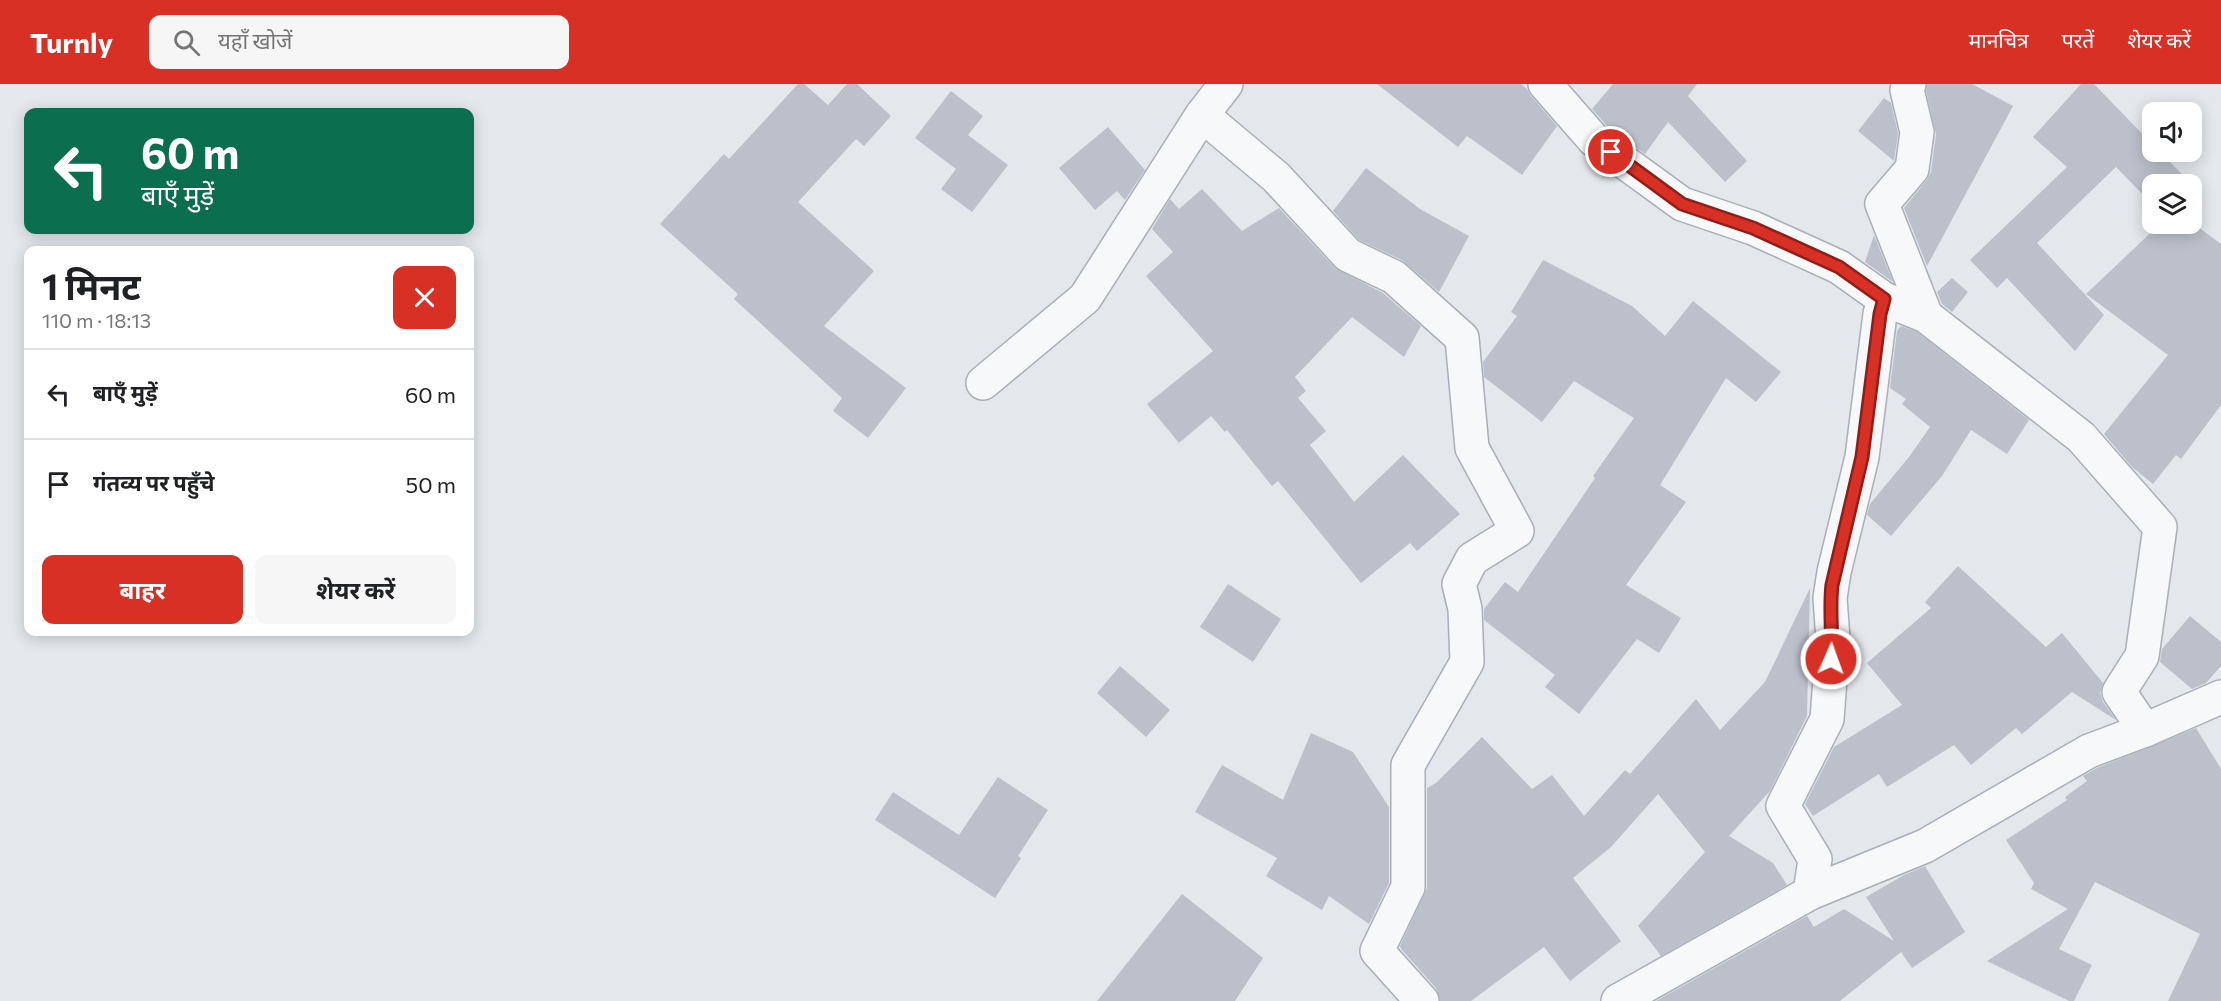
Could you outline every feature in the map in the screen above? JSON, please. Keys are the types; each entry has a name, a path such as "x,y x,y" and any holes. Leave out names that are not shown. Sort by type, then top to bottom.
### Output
{"street":[{"path":"983,383 1085,298 1202,115 1226,84"},
{"path":"1545,84 1594,140 1682,204 1753,228 1839,267 1884,299 1926,316 2081,436 2160,527 2142,656 2119,692 2145,730"},
{"path":"1909,84 1907,90 1917,132 1912,169 1882,204 1926,316"},
{"path":"1202,115 1276,177 1348,255 1394,277 1462,338 1472,448 1517,531 1472,559 1459,584 1465,609 1467,662 1408,765 1408,887 1377,951 1422,1001"},
{"path":"1810,893 1815,859 1783,806 1827,719 1833,639 1830,598 1834,572 1862,457 1880,314 1884,299"},
{"path":"1618,1001 1810,893 1925,846 2089,751 2221,697"}],"building":[{"path":"798,84 804,84 828,105 847,84 857,84 891,116 864,146 856,139 798,202 874,271 824,326 906,388 868,438 833,411 842,398 734,299 738,294 660,224 724,154 729,159"},
{"path":"1377,84 1521,84 1557,126 1522,175 1467,136 1458,147"},
{"path":"1613,84 1697,84 1688,96 1747,161 1725,182 1668,122 1645,154 1607,126 1592,109"},
{"path":"1927,84 1972,84 2013,106 1927,266 1904,208 1931,172 1936,134 1926,91"},
{"path":"2081,84 2094,84 2142,134 2142,162 2170,162 2182,174 2142,174 2142,194 2116,167 2037,243 2104,315 2075,351 2007,278 1997,288 1970,260 2067,167 2033,137"},
{"path":"951,91 983,116 968,135 1008,165 972,212 941,189 956,169 915,138"},
{"path":"1884,98 1891,103 1898,133 1894,161 1858,131"},
{"path":"1108,127 1145,170 1125,200 1117,191 1095,210 1059,168"},
{"path":"1366,168 1420,209 1469,236 1439,292 1402,260 1359,240 1333,211"},
{"path":"1202,189 1242,231 1279,208 1335,268 1383,293 1421,326 1404,357 1352,317 1295,377 1306,391 1298,398 1326,431 1310,445 1354,502 1403,455 1460,514 1417,551 1410,543 1361,583 1278,481 1272,486 1227,430 1225,432 1211,416 1179,443 1147,404 1213,351 1146,276 1173,252 1152,229 1170,199 1179,209"},
{"path":"2202,230 2221,244 2221,405 2181,459 2176,455 2153,484 2132,467 2104,434 2168,355 2086,294 2149,234 2202,234"},
{"path":"1874,235 1893,282 1865,262"},
{"path":"1543,260 1632,306 1665,336 1693,301 1781,372 1756,402 1726,378 1660,485 1686,502 1626,585 1681,618 1659,653 1637,639 1579,714 1545,687 1555,675 1484,620 1484,609 1505,582 1518,592 1595,478 1593,476 1634,418 1574,381 1542,422 1484,377 1483,362 1517,316 1511,312"},
{"path":"1952,278 1968,292 1952,312 1942,304 1937,292"},
{"path":"1901,326 1917,332 2029,420 2007,454 1971,430 1942,476 1891,536 1867,515 1870,504 1909,457 1930,427 1902,404 1906,399 1890,388 1897,331"},
{"path":"1958,566 2046,647 2062,633 2103,683 2100,693 2103,702 2116,720 2072,692 2022,734 2016,728 1971,765 1954,745 1887,787 1879,774 1813,816 1805,804 1834,747 1902,705 1867,663 1931,608 1925,602"},
{"path":"1228,584 1281,619 1253,662 1200,627"},
{"path":"1810,588 1807,716 1770,791 1729,836 1773,863 1787,885 1661,956 1638,926 1705,852 1658,794 1611,847 1573,878 1621,941 1570,981 1544,947 1471,1001 1440,1001 1436,988 1400,946 1427,888 1427,788 1436,783 1482,737 1532,789 1552,775 1584,816 1625,770 1630,774 1696,699 1720,730 1765,682"},
{"path":"2190,616 2221,642 2221,666 2206,683 2192,689 2160,662 2162,649"},
{"path":"1120,666 1170,710 1146,737 1097,693"},
{"path":"2196,728 2221,769 2221,1001 2168,1001 2200,934 2095,882 2059,949 2092,965 2074,1001 2069,1001 1987,961 2068,909 2031,889 2034,883 2006,840 2067,800 2065,797 2087,781 2083,776 2097,768"},
{"path":"1311,733 1353,752 1389,807 1389,883 1369,924 1329,896 1322,910 1266,876 1277,858 1195,812 1222,765 1283,800"},
{"path":"998,777 1048,810 1018,856 1021,858 995,898 875,820 893,792 959,835"},
{"path":"1925,866 1965,932 1912,968 1901,952 1840,1001 1656,1001 1807,916 1814,927 1844,909 1894,941 1866,897 1904,875"},
{"path":"1182,894 1263,958 1235,1001 1097,1001"}],"route":[{"path":"1611,152 1682,204 1753,228 1839,267 1884,299 1880,314 1862,457 1834,572 1830,598 1833,639 1831,659"}]}
